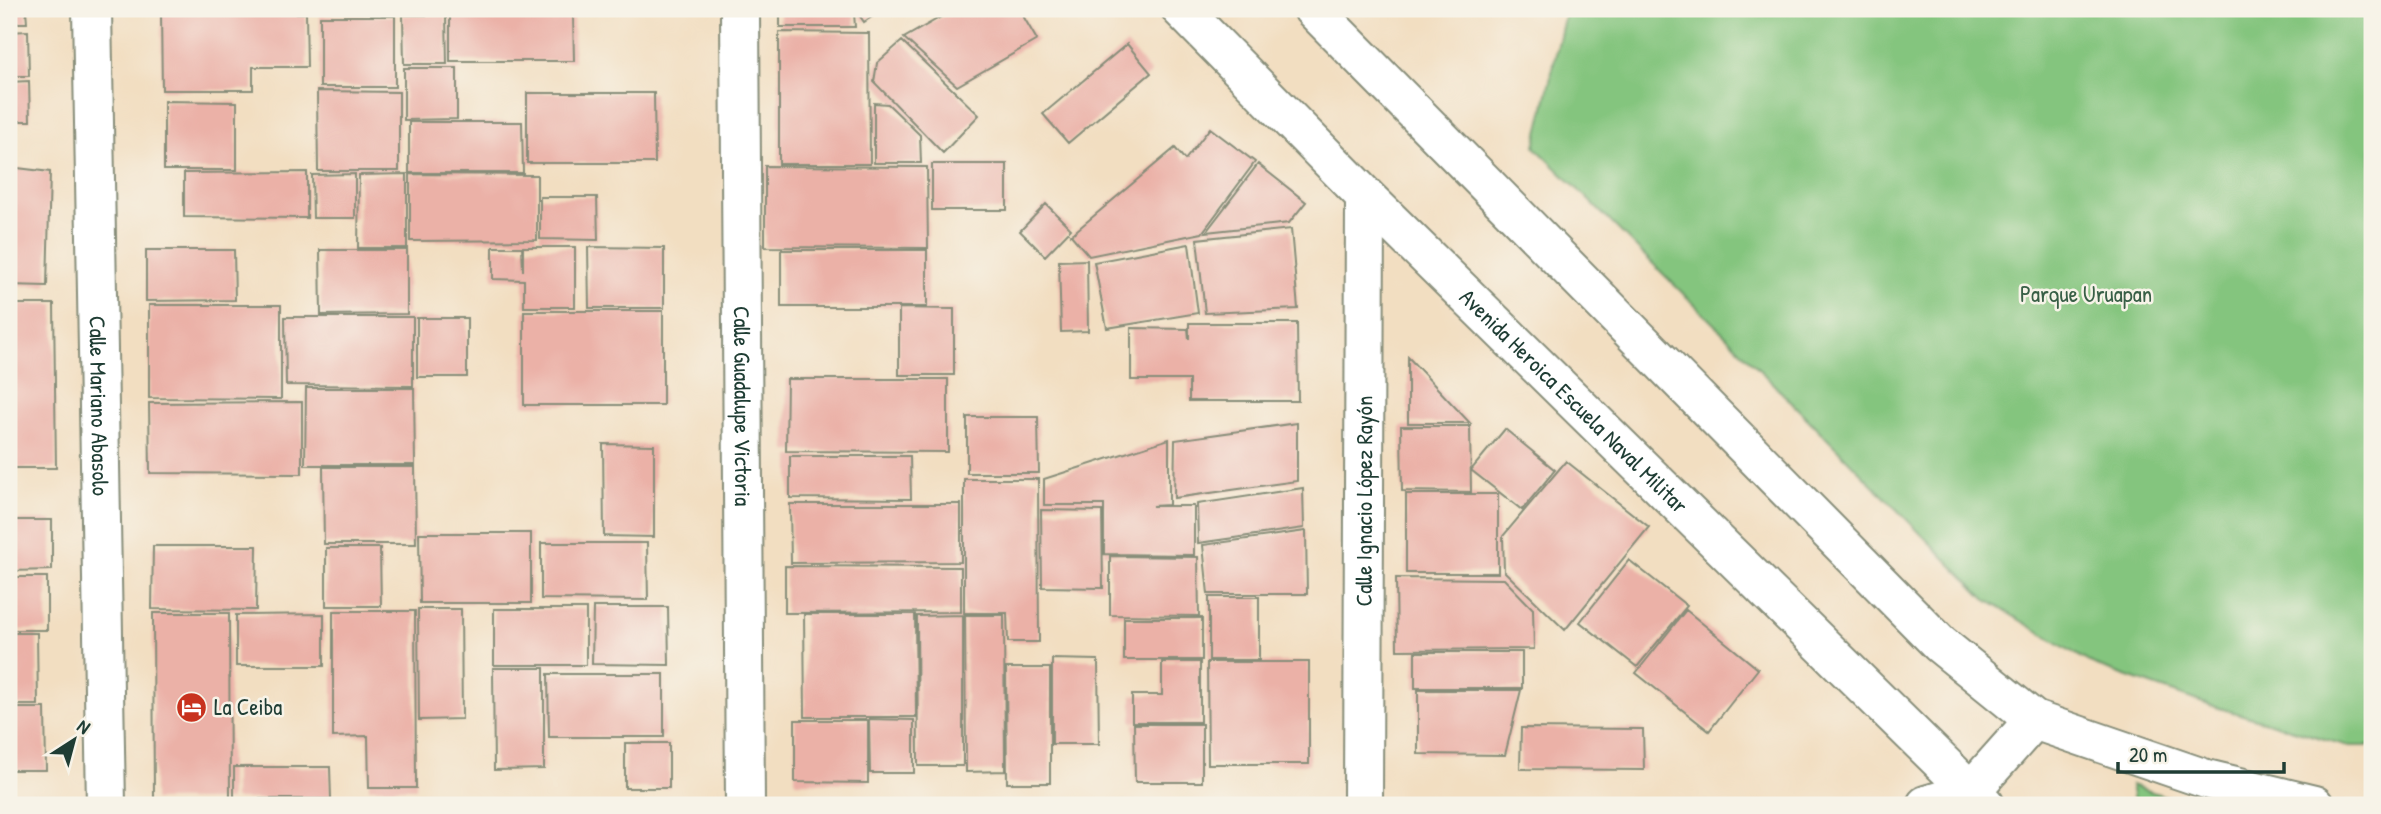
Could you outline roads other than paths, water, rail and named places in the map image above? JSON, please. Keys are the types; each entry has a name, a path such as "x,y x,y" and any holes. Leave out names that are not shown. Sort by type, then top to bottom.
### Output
{"street":[{"name":"Calle Mariano Abasolo","path":"92,9 106,805"},
{"name":"Calle Guadalupe Victoria","path":"740,9 745,805"},
{"name":"Avenida Heroica Escuela Naval Militar","path":"1181,9 1365,195 1978,798"},
{"path":"1313,9 1940,644 2034,720 2206,779 2314,805"},
{"name":"Calle Ignacio López Rayón","path":"1363,805 1365,195"},
{"path":"1926,805 1978,798 2034,720"}],"place":[{"name":"La Ceiba","path":"191,707"}],"park label":[{"name":"Parque Uruapan","path":"2086,294"}]}
